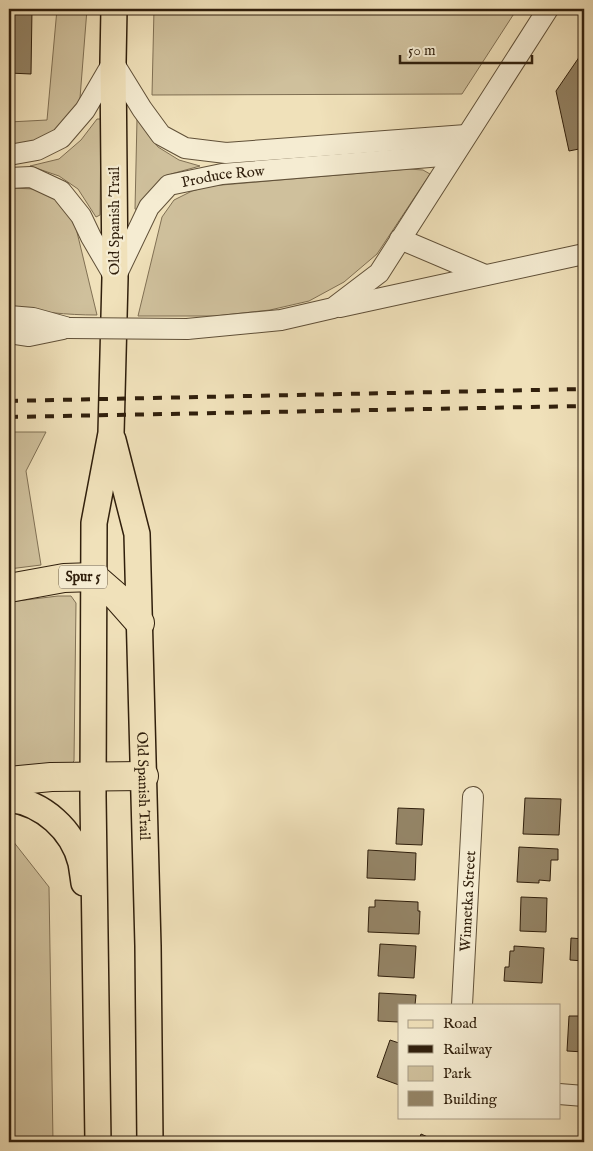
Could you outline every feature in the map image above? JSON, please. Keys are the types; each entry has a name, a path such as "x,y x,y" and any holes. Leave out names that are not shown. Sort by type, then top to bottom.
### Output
{"highway":[{"name":"Spur 5","path":"9,588 64,578 94,577 117,597 140,623"},
{"path":"9,781 51,777 144,776"}],"main road":[{"name":"Old Spanish Trail","path":"98,1142 95,976 94,523 111,433 115,278 114,9"},
{"name":"Old Spanish Trail","path":"111,433 137,534 148,946 150,1142"},
{"path":"9,798 34,806 48,814 70,837 76,849 81,862 84,883 86,938 95,976"}],"street":[{"path":"333,308 378,273 548,9"},
{"name":"Produce Row","path":"113,62 142,110 161,135 185,148 226,153 466,135"},
{"path":"9,156 37,150 61,138 85,110 113,62"},
{"name":"Produce Row","path":"115,278 149,207 169,184 222,174 454,155"},
{"path":"9,178 31,178 62,191 81,216 90,236 115,278"},
{"path":"400,239 485,275"},
{"path":"9,333 29,336 70,328 187,329 281,320 584,254"},
{"path":"9,316 33,318 70,328"},
{"name":"Winnetka Street","path":"462,1004 473,797"},
{"path":"560,1094 584,1096"}],"green space":[{"path":"57,9 87,9 80,98 69,125 53,138 9,148 9,122 47,120"},
{"path":"154,9 517,9 462,94 152,95"},
{"path":"97,119 101,119 100,215 96,217 78,189 59,176 30,166 59,159 81,140"},
{"path":"137,119 158,147 179,160 200,166 171,174 152,190 139,211 135,209"},
{"path":"409,169 423,170 430,174 377,254 344,282 309,301 270,310 215,316 138,316 162,217 174,200 192,191 210,186"},
{"path":"9,188 36,189 60,200 76,228 97,315 53,313 9,306"},
{"path":"9,432 46,432 26,471 41,565 9,569"},
{"path":"71,596 76,603 74,761 68,767 9,768 9,602"},
{"path":"9,836 49,887 53,1142 9,1142"}],"building":[{"path":"9,9 32,9 31,74 9,73"},
{"path":"584,50 584,148 569,151 556,91"},
{"path":"525,798 561,799 559,835 523,834"},
{"path":"398,808 424,809 422,845 396,844"},
{"path":"519,847 558,849 558,860 551,860 550,881 539,880 539,883 517,882"},
{"path":"368,850 416,853 415,880 367,878"},
{"path":"521,897 547,898 546,932 520,931"},
{"path":"375,900 418,902 418,911 420,911 419,934 368,932 369,907 375,907"},
{"path":"571,938 584,939 584,961 570,960"},
{"path":"380,944 416,946 414,978 378,976"},
{"path":"514,946 544,948 542,983 504,981 505,967 509,967 510,951 514,951"},
{"path":"379,993 416,995 415,1004 398,1004 398,1022 378,1021"},
{"path":"569,1016 584,1016 584,1052 567,1051"},
{"path":"390,1040 398,1043 398,1085 377,1077"},
{"path":"421,1134 439,1142 418,1142"},
{"path":"515,1137 549,1138 549,1142 514,1142"}],"railway":[{"path":"9,401 584,389"},
{"path":"9,417 584,406"}]}
